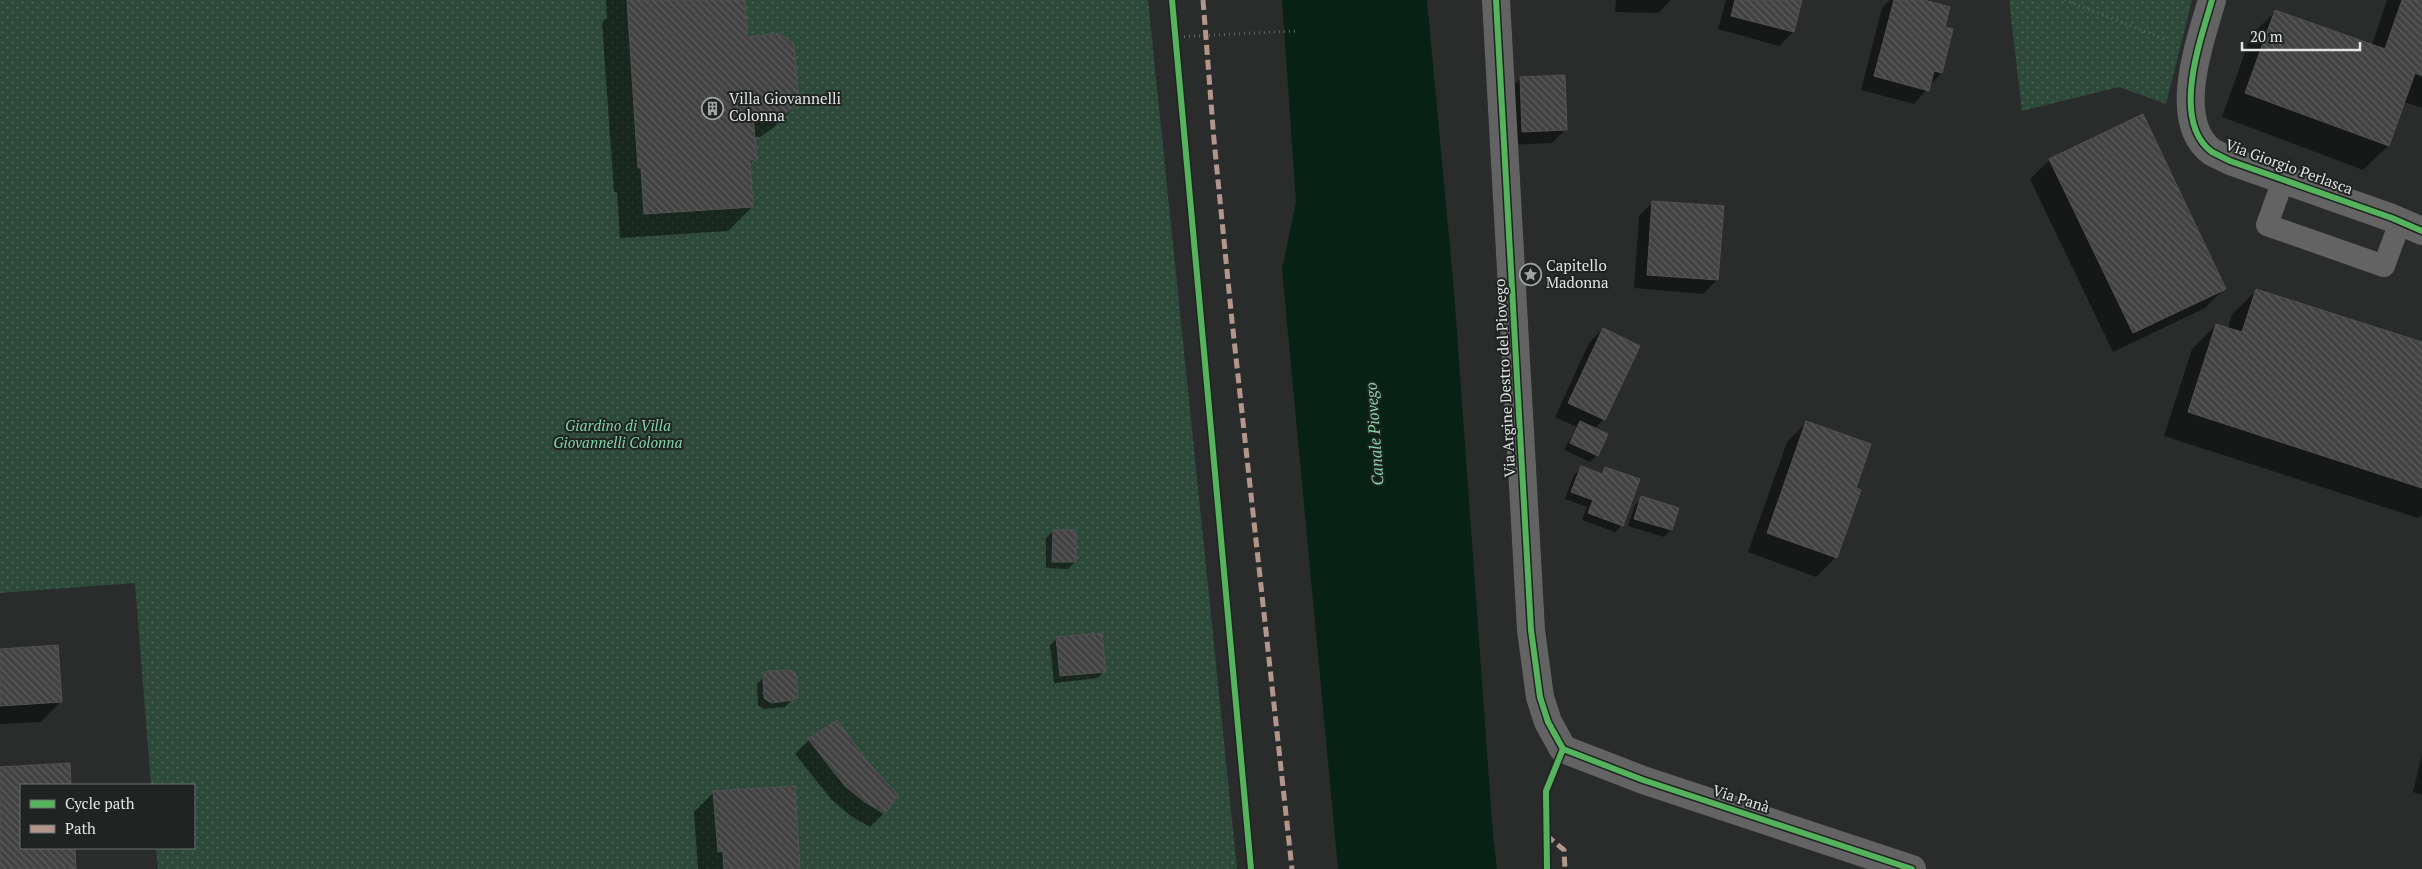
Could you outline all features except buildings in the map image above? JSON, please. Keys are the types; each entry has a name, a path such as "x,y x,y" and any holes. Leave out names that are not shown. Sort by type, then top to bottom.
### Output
{"street":[{"name":"Via Argine Destro del Piovego","path":"1496,0 1531,630 1540,697 1548,722 1563,750"},
{"name":"Via Giorgio Perlasca","path":"2212,0 2198,51 2191,89 2191,110 2198,133 2211,151 2283,180 2411,226"},
{"name":"Via Panà","path":"1563,750 1643,780 1912,869"}],"lane":[{"path":"2283,180 2267,225 2384,266 2411,226"}],"path":[{"path":"2065,0 2166,40"},
{"path":"1174,36 1296,31"}],"green space":[{"name":"Giardino di Villa Giovannelli Colonna","path":"0,0 1148,0 1237,869 158,869 156,849 195,849 195,784 151,784 135,583 0,593"},
{"path":"2009,0 2192,0 2166,104 2119,87 2022,111"}],"water":[{"name":"Canale Piovego","path":"1282,0 1427,0 1454,291 1497,869 1338,869 1282,269 1296,202"}],"marked path":[{"path":"1203,0 1214,140 1232,321 1292,869"},
{"path":"1546,835 1564,850 1565,869"}],"cycle path":[{"path":"1172,0 1251,869"},
{"path":"1496,0 1531,630 1540,697 1548,722 1563,749"},
{"path":"2212,0 2201,36 2192,79 2191,101 2193,121 2199,138 2212,152 2230,161 2392,218 2422,231"},
{"path":"1563,749 1643,780 1912,869"},
{"path":"1547,869 1546,791 1563,749"}],"place":[{"name":"Villa Giovannelli Colonna","path":"713,108"},
{"name":"Capitello Madonna","path":"1530,275"}]}
